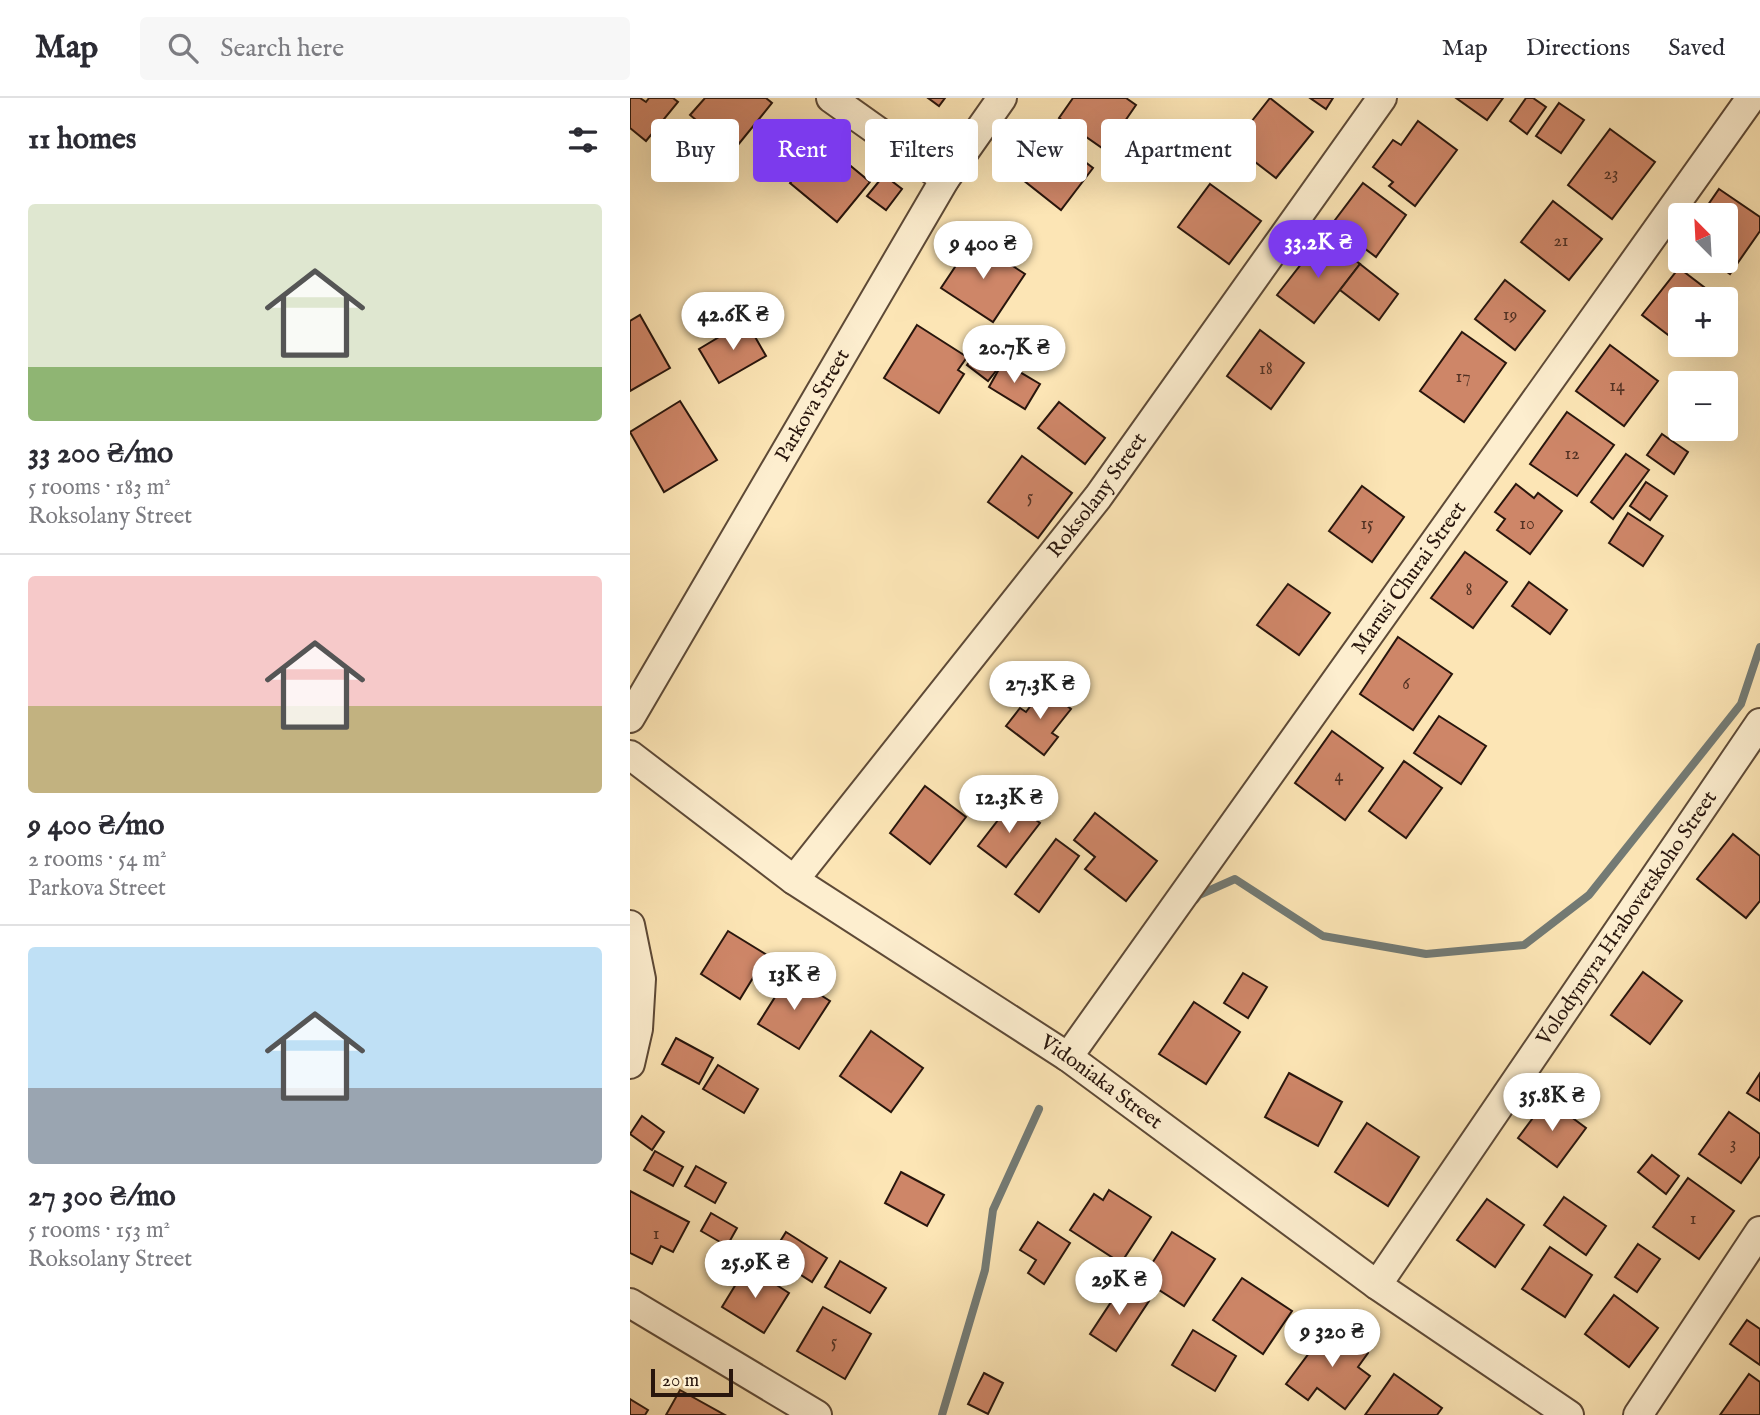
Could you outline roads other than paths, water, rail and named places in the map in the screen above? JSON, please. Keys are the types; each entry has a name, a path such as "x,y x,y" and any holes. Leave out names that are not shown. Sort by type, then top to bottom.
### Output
{"street":[{"path":"831,98 865,122"},
{"name":"Parkova Street","path":"978,132 1002,98"},
{"name":"Roksolany Street","path":"794,880 1098,497 1382,98"},
{"name":"Marusi Churai Street","path":"1068,1057 1751,98"},
{"name":"Parkova Street","path":"630,718 943,182"},
{"name":"Volodymyra Hrabovetskoho Street","path":"1377,1285 1760,723"},
{"name":"Vidoniaka Street","path":"630,755 794,880 1068,1057 1377,1285 1569,1415"},
{"path":"630,925 641,979 638,1029 630,1063"},
{"path":"1638,1415 1760,1231"},
{"path":"630,1303 817,1415"}],"waterway":[{"path":"1195,900 1199,895 1235,879 1323,936 1426,954 1524,945 1589,895 1741,704 1760,647"},
{"path":"942,1415 985,1270 993,1210 1039,1109"}]}
